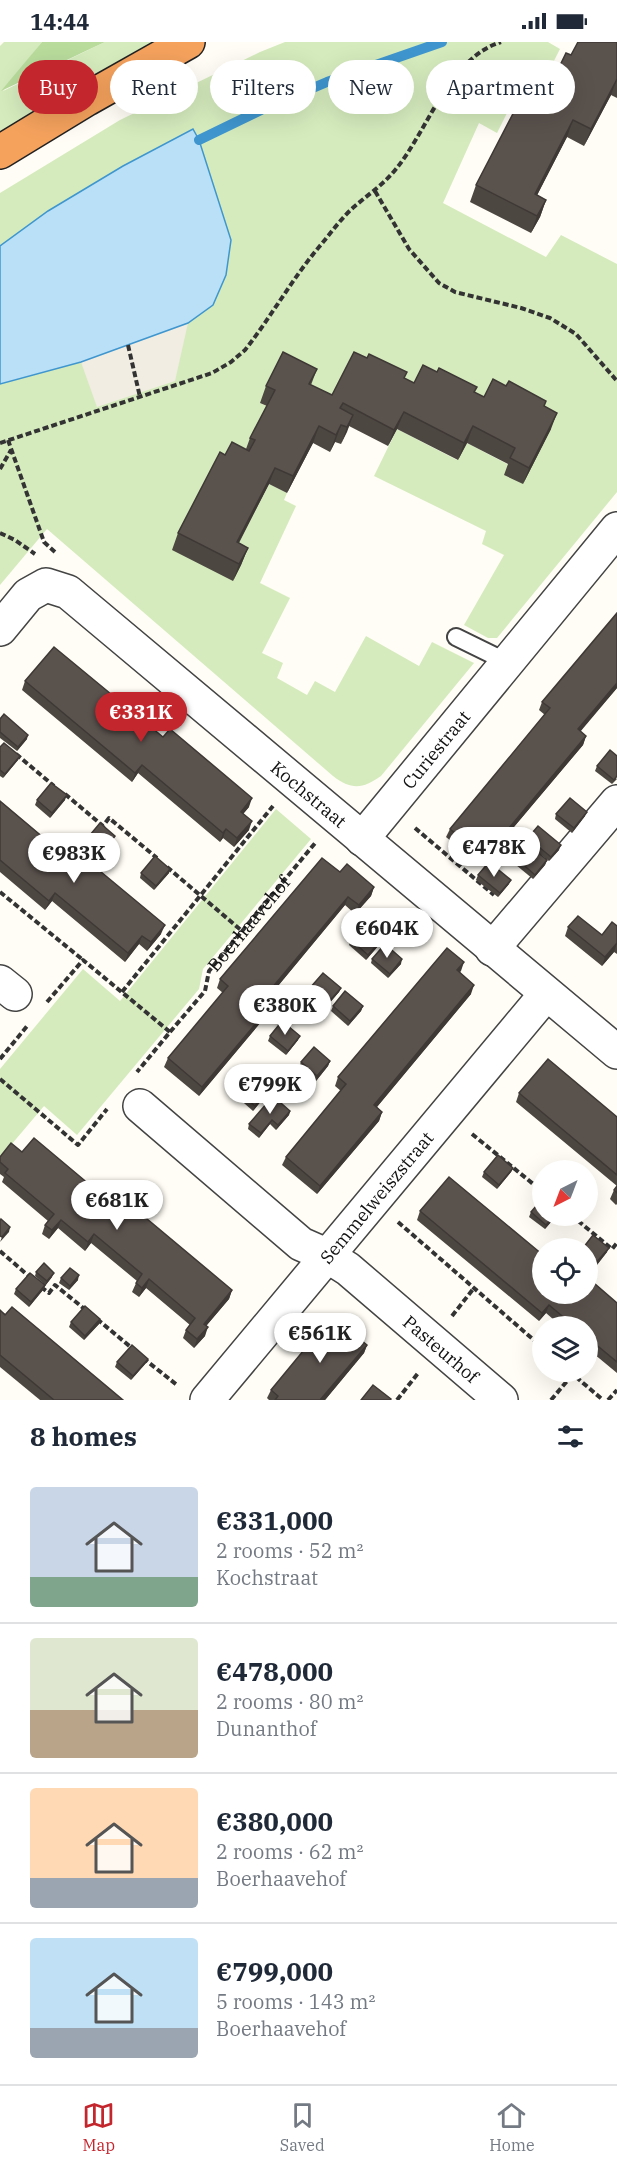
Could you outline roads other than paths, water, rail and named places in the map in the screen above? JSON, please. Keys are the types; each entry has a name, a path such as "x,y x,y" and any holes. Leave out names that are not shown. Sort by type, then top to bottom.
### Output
{"highway":[{"path":"0,152 87,99 189,42"}],"street":[{"name":"Curiestraat","path":"362,838 617,530"},
{"name":"Kochstraat","path":"0,629 28,595 46,585 68,592 617,1052"},
{"path":"492,949 617,802"},
{"name":"Semmelweiszstraat","path":"207,1400 546,994"},
{"path":"131,1099 301,1244 326,1255"},
{"name":"Pasteurhof","path":"326,1255 348,1269 501,1400"}],"lane":[{"path":"456,637 507,662"}],"water":[{"path":"193,129 199,140 231,240 226,275 213,305 188,323 81,362 0,384 0,246 48,211 123,166"}],"waterway":[{"path":"199,140 327,82 442,42"}]}
